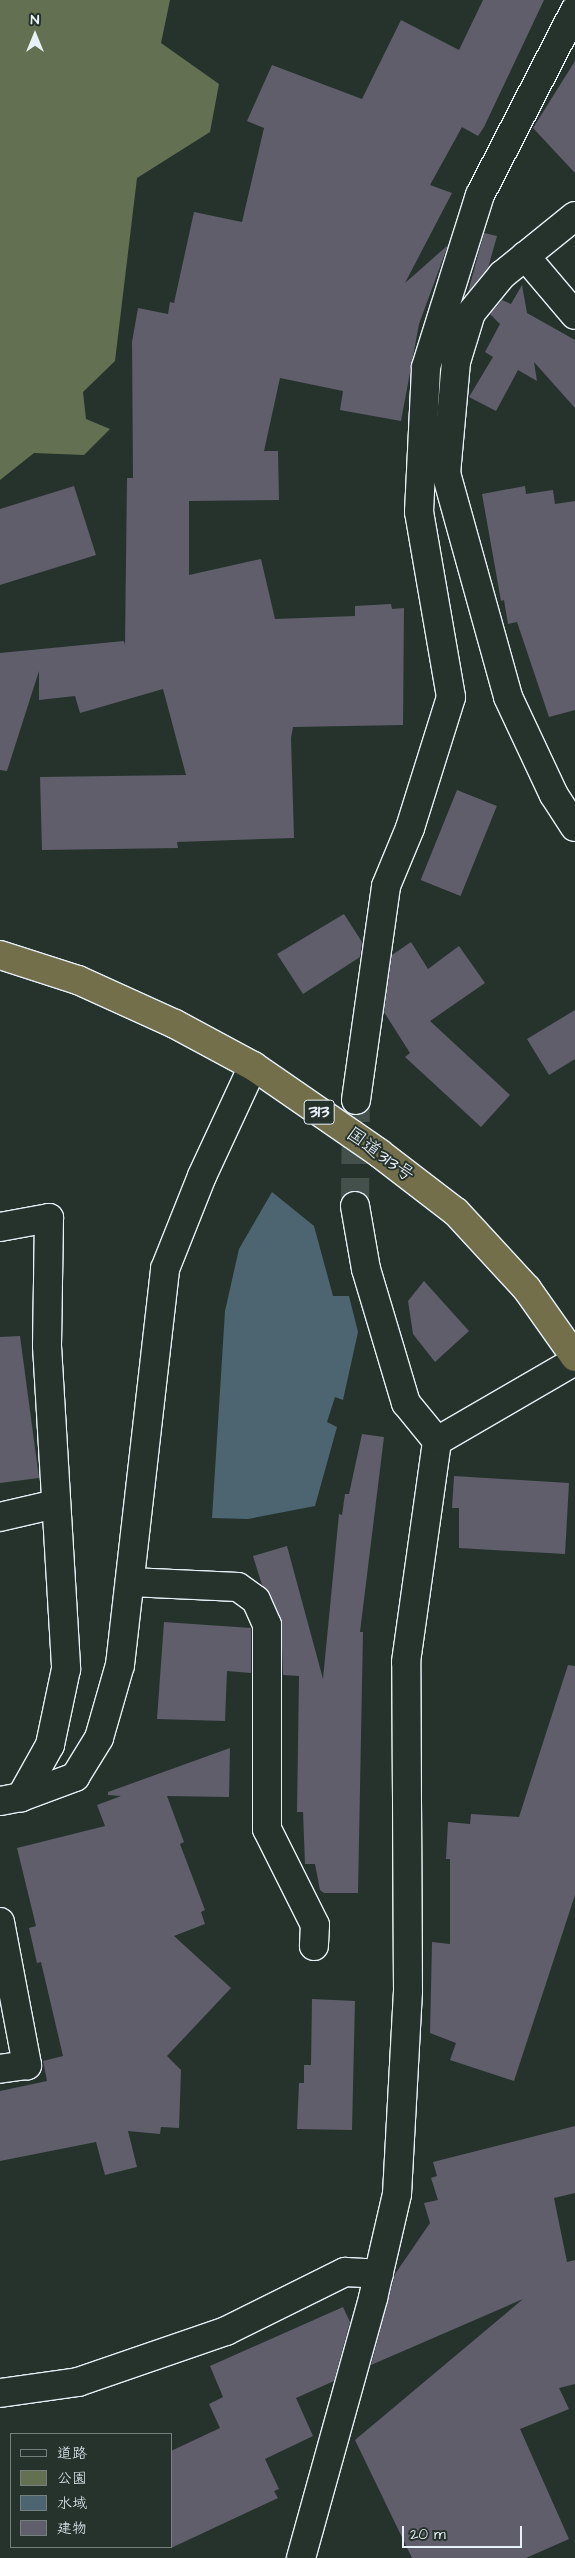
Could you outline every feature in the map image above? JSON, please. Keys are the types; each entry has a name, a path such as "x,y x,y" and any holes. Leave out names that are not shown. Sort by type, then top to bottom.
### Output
{"highway":[{"name":"国道313号","path":"0,956 78,980 175,1024 253,1066 380,1153 456,1212 527,1289 575,1356"}],"street":[{"path":"356,1100 386,886 410,828 451,697 419,512 426,367 480,195 575,10"},
{"path":"575,216 502,275 471,312 456,362 446,474 508,697 554,796 575,827"},
{"path":"526,256 575,315"},
{"path":"10,1799 75,1777 98,1738 120,1665 165,1269 202,1176 253,1066"},
{"path":"301,2558 379,2274 397,2194 408,1991 406,1662 437,1442 406,1403 366,1269 355,1206"},
{"path":"0,1227 49,1218 46,1346 66,1669 50,1745 10,1799"},
{"path":"437,1442 575,1361"},
{"path":"0,1517 56,1504"},
{"path":"130,1582 238,1587 256,1600 267,1625 267,1829 315,1925 314,1946"},
{"path":"0,1922 27,2065 0,2069"},
{"path":"0,2393 78,2382 226,2331 345,2272 379,2274"}],"green space":[{"path":"0,0 170,0 161,43 219,84 210,132 137,178 115,361 83,392 86,419 110,429 84,455 34,453 0,480"}],"water":[{"path":"272,1192 314,1226 333,1296 349,1296 358,1332 343,1400 335,1397 327,1422 337,1427 315,1506 248,1519 212,1518 225,1311 239,1249"}],"building":[{"path":"483,0 544,0 484,127 478,136 462,127 430,185 452,193 405,283 448,245 419,324 401,421 340,410 343,391 280,378 264,451 278,451 279,500 189,501 189,575 261,559 275,619 355,616 355,606 391,604 392,609 404,608 403,725 293,727 291,738 294,838 177,842 178,848 42,850 40,777 186,775 163,689 80,713 75,696 39,700 39,671 7,771 0,770 0,653 124,641 125,645 127,478 133,478 132,342 138,308 168,314 170,302 174,303 194,212 242,222 264,128 247,121 272,65 362,99 401,20 459,50"},
{"path":"575,61 575,173 533,128"},
{"path":"484,233 497,236 488,268 468,292"},
{"path":"522,285 527,313 575,340 575,408 534,362 537,381 518,370 496,411 469,397 493,357 485,352 500,324 490,314 502,300 511,304"},
{"path":"74,486 96,555 0,585 0,509"},
{"path":"525,486 526,494 553,490 555,504 575,501 575,710 549,717 517,622 508,624 504,600 501,601 482,494"},
{"path":"457,790 497,806 461,896 421,880"},
{"path":"344,914 362,942 360,957 303,994 277,954"},
{"path":"411,942 428,969 459,946 485,983 430,1021 510,1095 481,1127 405,1057 410,1053 384,1012 392,955"},
{"path":"575,1010 575,1059 549,1075 527,1039"},
{"path":"424,1281 469,1331 435,1362 413,1334 408,1301"},
{"path":"20,1336 39,1478 0,1483 0,1337"},
{"path":"362,1434 384,1437 360,1632 363,1632 358,1893 324,1893 320,1890 315,1864 305,1864 303,1812 297,1812 299,1676 283,1675 281,1619 270,1594 262,1585 253,1556 287,1546 323,1679 339,1514 342,1515 345,1494 349,1494"},
{"path":"454,1476 569,1483 565,1554 459,1548 459,1508 452,1508"},
{"path":"164,1622 251,1628 251,1673 227,1671 225,1721 157,1719"},
{"path":"568,1665 575,1666 575,1895 514,2081 450,2060 456,2043 430,2033 432,1942 450,1944 450,1859 446,1859 448,1822 470,1824 471,1814 519,1817"},
{"path":"230,1748 229,1797 167,1796 184,1842 180,1844 205,1910 201,1912 205,1924 174,1936 231,1988 167,2056 181,2070 179,2128 161,2127 160,2134 128,2131 137,2167 105,2175 96,2142 0,2161 0,2091 47,2081 43,2061 63,2056 41,1962 37,1963 29,1928 36,1926 17,1848 105,1826 97,1805 121,1796 108,1795 108,1792"},
{"path":"312,1999 355,2001 352,2130 297,2129 299,2083 304,2083 304,2065 311,2065"},
{"path":"575,2126 575,2193 554,2198 567,2262 575,2260 575,2384 559,2388 569,2409 520,2429 569,2539 526,2558 412,2558 355,2440 523,2299 371,2365 395,2274 430,2223 424,2203 438,2200 431,2178 437,2176 433,2162"},
{"path":"343,2307 350,2322 334,2381 296,2398 313,2436 265,2459 279,2489 274,2491 278,2498 172,2548 172,2451 220,2428 209,2404 223,2397 210,2366"}],"tunnel":[{"path":"355,1206 356,1100"}]}
